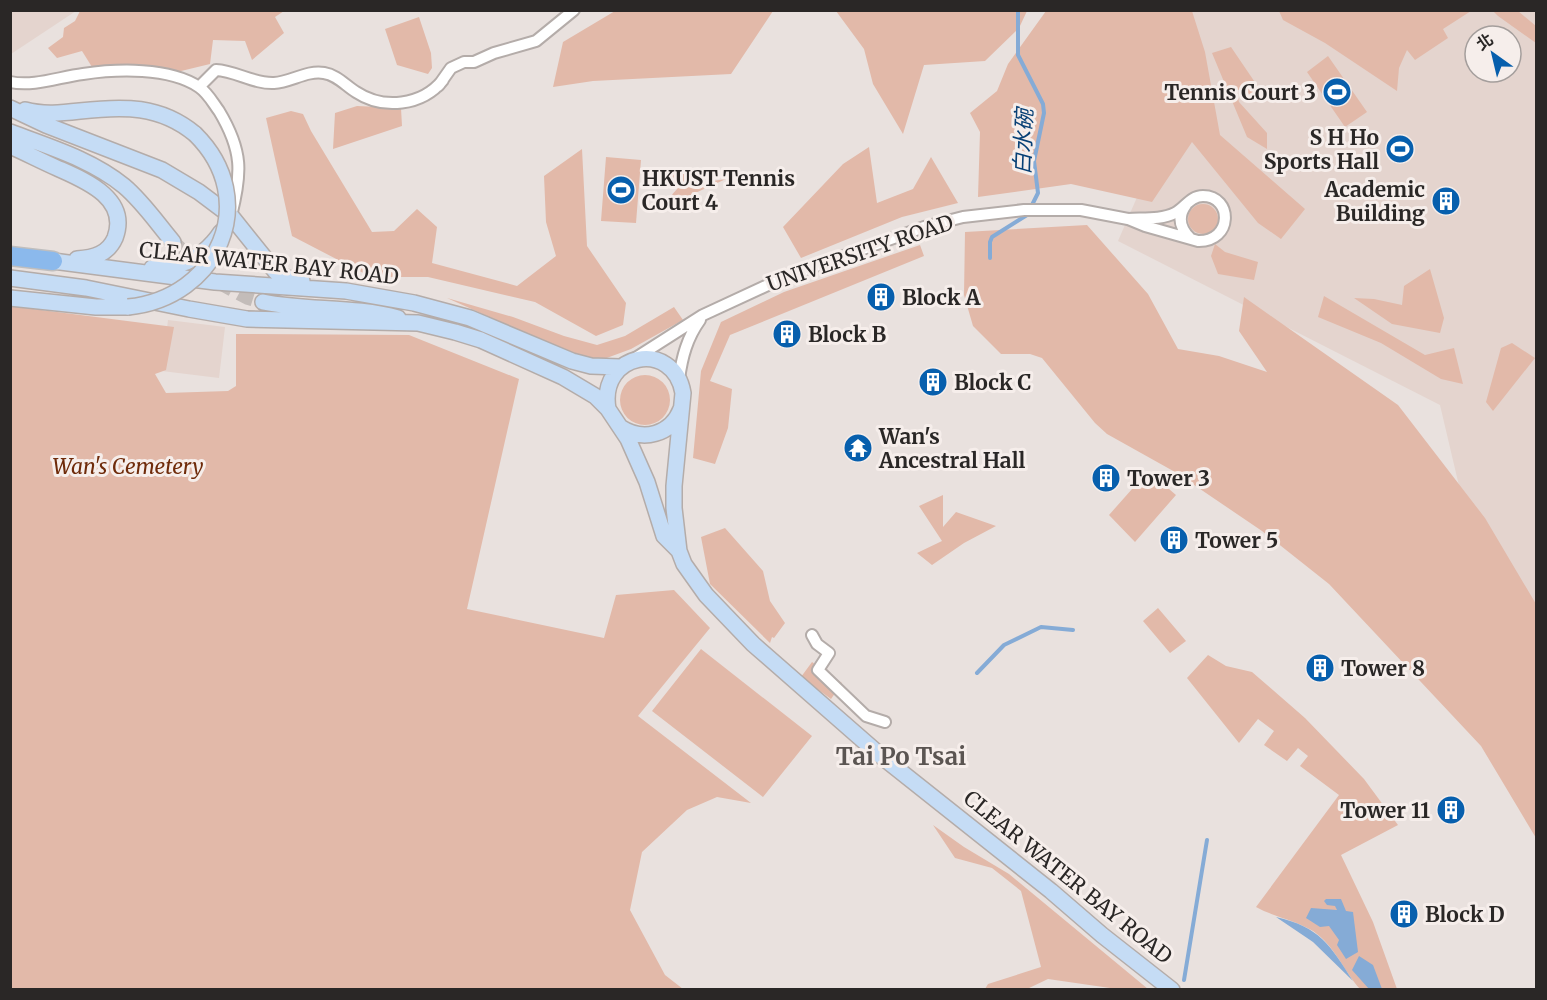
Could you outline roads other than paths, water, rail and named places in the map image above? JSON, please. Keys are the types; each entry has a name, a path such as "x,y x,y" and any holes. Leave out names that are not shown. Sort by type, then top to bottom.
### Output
{"main road":[{"path":"10,106 46,125 162,170 199,192 231,216 276,272 294,280 346,291"},
{"path":"10,106 40,113 121,107 146,109 176,120 195,134 214,158 226,189 226,220 222,240 213,258 191,283 164,299 128,307 10,298"},
{"path":"10,132 86,163 113,178 139,201 173,242"},
{"path":"10,146 98,189 108,198 116,214 118,221 116,235 103,254 53,261"},
{"path":"131,271 181,264 214,242 231,216"},
{"name":"CLEAR WATER BAY ROAD","path":"10,256 215,282 346,291 433,307 470,318 572,361 591,366 625,364 641,358 663,363 679,379 683,401 674,486 679,551 684,564 706,596 753,644 881,756 1172,990"},
{"name":"CLEAR WATER BAY ROAD","path":"10,278 86,288 247,318 418,323 481,340 581,387 595,396 608,409 628,439 647,482 664,536 679,551"},
{"path":"263,302 297,308 376,312 418,323"},
{"path":"608,409 606,398 609,383 625,364"},
{"path":"620,427 640,435 658,433 675,421 683,401"}],"street":[{"path":"200,87 216,70 272,83 289,81 316,72 330,75 375,101 388,104 422,97 438,86 451,68 536,40 574,10"},
{"path":"10,82 23,84 82,74 148,72 181,79 200,87 212,101 227,126 239,161 239,180 231,216"},
{"name":"UNIVERSITY ROAD","path":"625,364 703,315 783,278 924,227 963,217 1042,209 1081,210 1128,219 1198,241 1213,239 1223,228 1225,214 1217,201 1210,197 1195,198 1175,213 1164,216 1128,219"},
{"path":"1188,202 1183,208 1181,225 1190,238"},
{"path":"679,379 681,361 691,333 703,315"},
{"path":"812,635 817,644 829,653 818,670 866,716 885,722"}],"water":[{"path":"1341,899 1346,911 1353,912 1358,952 1346,959 1337,945 1339,940 1329,926 1320,927 1306,918 1311,908 1337,910 1335,906 1327,905 1324,901"},
{"path":"1276,917 1314,932 1330,948 1353,981 1313,942"},
{"path":"1359,956 1373,965 1382,989 1369,989 1352,970"}],"waterway":[{"name":"白水碗","path":"990,258 992,237 1027,215 1038,193 1034,161 1044,113 1043,104 1018,55 1018,10"},
{"path":"977,673 1004,645 1041,627 1073,630"},
{"path":"1184,980 1207,840"}],"tunnel":[{"path":"173,242 199,268"},
{"path":"219,282 247,297 263,302"}],"place":[{"name":"Tennis Court 3","path":"1337,92"},
{"name":"S H Ho Sports Hall","path":"1400,149"},
{"name":"HKUST Tennis Court 4","path":"621,190"},
{"name":"Academic Building","path":"1446,201"},
{"name":"Block A","path":"881,297"},
{"name":"Block B","path":"787,334"},
{"name":"Block C","path":"933,382"},
{"name":"Wan's Ancestral Hall","path":"858,448"},
{"name":"Tower 3","path":"1106,478"},
{"name":"Tower 5","path":"1174,540"},
{"name":"Tower 8","path":"1320,668"},
{"name":"Tower 11","path":"1451,810"},
{"name":"Block D","path":"1404,914"}],"district":[{"name":"Tai Po Tsai","path":"901,756"}],"park label":[{"name":"Wan's Cemetery","path":"128,466"}]}
